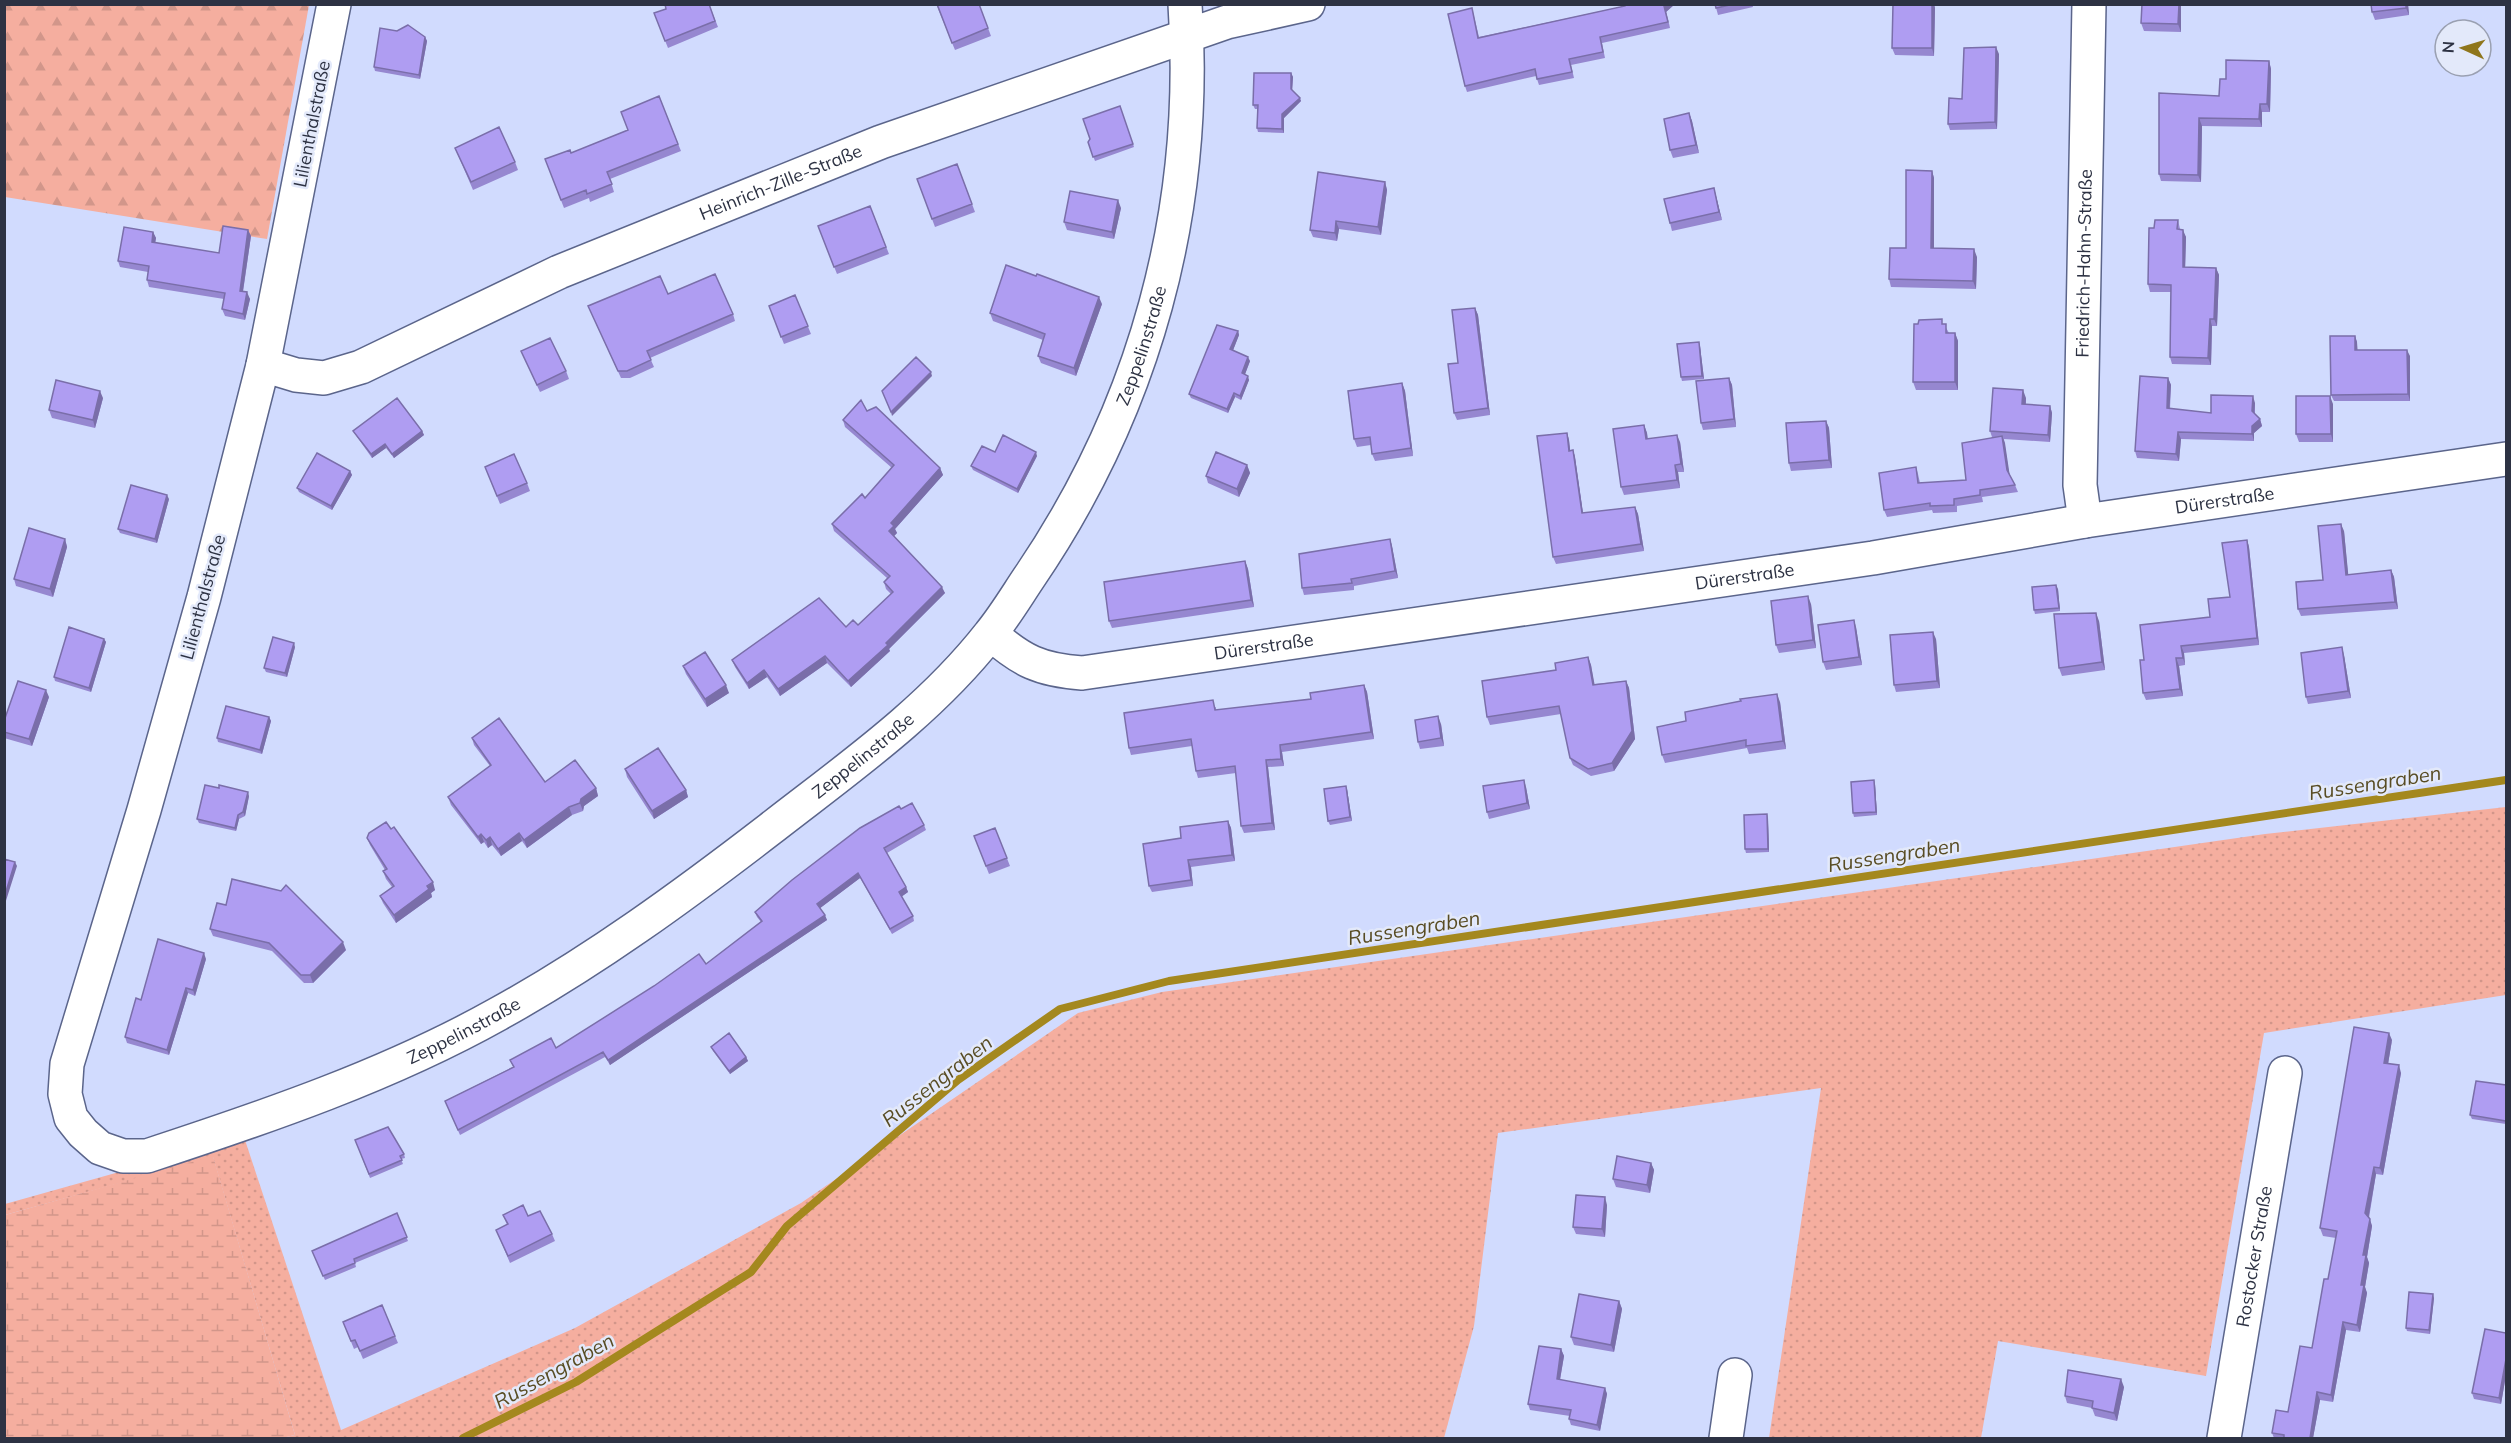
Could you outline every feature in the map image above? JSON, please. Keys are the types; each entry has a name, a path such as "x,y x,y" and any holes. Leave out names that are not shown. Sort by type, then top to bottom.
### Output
{"street":[{"name":"Lilienthalstraße","path":"123,1156 100,1148 71,1118 65,1094 67,1064 144,810 201,608 263,365 289,243 334,4"},
{"name":"Heinrich-Zille-Straße","path":"263,365 296,375 324,378 361,367 559,272 1186,20 1227,22 1308,4"},
{"name":"Friedrich-Hahn-Straße","path":"2085,521 2080,484 2090,4"},
{"name":"Zeppelinstraße","path":"123,1156 147,1156 326,1093 430,1048 498,1014 677,901 834,780 920,709 991,634 1053,542 1090,475 1124,400 1152,324 1169,252 1182,173 1187,103 1186,20"},
{"name":"Dürerstraße","path":"991,634 1032,665 1057,671 1082,673 1874,558 2085,521 2506,459"},
{"name":"Rostocker Straße","path":"2224,1438 2284,1073"},
{"path":"1726,1438 1735,1375"}],"green space":[{"path":"5,5 309,5 267,239 5,197"},
{"path":"2506,807 2506,995 2264,1033 2206,1376 1998,1341 1981,1438 1769,1438 1821,1088 1498,1133 1474,1326 1444,1438 282,1438 295,1435 213,1157 5,1215 5,1204 244,1137 341,1430 575,1328 801,1203 1078,1013 1162,992 2265,834"},
{"path":"213,1156 295,1435 282,1438 5,1438 5,1215"}],"building":[{"path":"665,4 709,4 715,21 665,41 654,13 666,9"},
{"path":"937,4 979,4 988,28 952,43"},
{"path":"1625,4 1666,4 1664,6 1668,22 1600,37 1603,52 1569,59 1572,72 1537,79 1535,69 1465,86 1448,14 1472,8 1478,38 1625,6"},
{"path":"1715,4 1734,4 1716,8"},
{"path":"1893,4 1932,4 1932,48 1892,48"},
{"path":"2142,4 2179,4 2178,24 2141,23"},
{"path":"2371,4 2406,4 2406,8 2372,12"},
{"path":"408,25 425,37 419,75 374,67 380,28 397,31"},
{"path":"1996,47 1995,122 1948,124 1949,98 1962,99 1964,48"},
{"path":"2226,60 2269,61 2267,104 2260,104 2259,119 2199,118 2198,175 2159,174 2159,93 2219,96 2220,79 2226,79"},
{"path":"1254,73 1291,73 1291,89 1300,98 1282,114 1282,129 1257,128 1258,105 1253,105"},
{"path":"659,96 678,144 607,172 612,184 587,194 586,190 561,200 545,159 570,150 571,153 628,130 621,112"},
{"path":"1120,106 1133,144 1093,157 1083,119"},
{"path":"1689,113 1696,145 1670,150 1664,119"},
{"path":"499,127 515,162 471,182 455,148"},
{"path":"957,164 972,204 932,219 917,179"},
{"path":"1906,170 1932,171 1931,248 1974,249 1973,281 1889,279 1890,248 1906,248"},
{"path":"1318,172 1385,182 1378,227 1336,221 1335,233 1310,230"},
{"path":"1714,188 1719,212 1670,223 1664,199"},
{"path":"1070,191 1118,200 1112,232 1064,222"},
{"path":"870,206 886,247 834,267 818,226"},
{"path":"2155,220 2178,220 2177,229 2183,230 2183,267 2216,268 2214,319 2210,319 2208,358 2170,357 2171,285 2148,284 2149,228 2154,228"},
{"path":"223,226 248,230 240,291 247,292 243,314 222,309 225,293 147,280 149,266 118,261 124,227 153,232 152,242 219,253"},
{"path":"1006,265 1099,297 1074,368 1038,356 1045,334 990,313"},
{"path":"715,274 733,314 647,351 651,360 627,371 618,371 588,306 660,276 668,294"},
{"path":"795,295 808,326 781,337 769,306"},
{"path":"1475,308 1488,408 1454,413 1448,364 1458,363 1452,310"},
{"path":"1942,319 1942,324 1946,324 1946,333 1955,333 1955,382 1913,382 1914,324 1918,324 1919,320"},
{"path":"1217,325 1238,331 1230,349 1248,357 1242,373 1248,376 1240,396 1234,393 1227,409 1189,394"},
{"path":"2330,336 2355,336 2355,350 2407,350 2408,394 2331,395"},
{"path":"550,338 566,371 537,385 521,351"},
{"path":"1699,342 1702,376 1681,377 1677,344"},
{"path":"916,357 931,372 891,412 882,391"},
{"path":"2140,376 2168,378 2167,408 2211,413 2211,395 2253,396 2252,411 2260,419 2252,426 2252,434 2178,432 2176,454 2135,451"},
{"path":"1729,378 1734,419 1701,423 1696,381"},
{"path":"56,380 100,391 93,420 49,410"},
{"path":"1402,383 1411,448 1372,454 1370,437 1354,439 1348,391"},
{"path":"1993,388 2023,390 2022,404 2050,406 2048,435 1990,431"},
{"path":"2296,396 2330,396 2331,434 2296,434"},
{"path":"397,398 422,431 392,454 385,444 371,454 353,431"},
{"path":"861,400 867,411 876,407 940,468 891,523 894,526 889,531 942,587 886,643 888,645 848,681 825,656 778,689 764,670 747,683 732,660 819,598 846,627 853,620 858,625 893,592 884,582 890,576 832,524 862,494 865,498 894,465 843,420"},
{"path":"1826,421 1829,460 1789,463 1786,423"},
{"path":"1644,425 1646,439 1677,435 1681,464 1675,465 1677,480 1621,487 1613,429"},
{"path":"1567,433 1569,451 1573,450 1582,513 1635,507 1641,544 1553,557 1537,436"},
{"path":"1003,435 1036,452 1017,489 971,466 982,446 995,452"},
{"path":"2002,436 2007,470 2015,485 1980,490 1980,495 1954,499 1954,505 1930,506 1930,503 1884,510 1879,473 1916,467 1918,483 1966,480 1962,443"},
{"path":"1216,452 1247,465 1237,489 1206,476"},
{"path":"317,453 350,471 331,506 297,488"},
{"path":"514,454 527,483 497,496 485,467"},
{"path":"131,485 167,495 155,539 118,529"},
{"path":"2341,524 2346,575 2391,570 2395,602 2298,609 2296,582 2323,580 2318,526"},
{"path":"29,528 65,539 50,589 14,579"},
{"path":"1390,539 1395,571 1351,579 1352,583 1302,588 1299,554"},
{"path":"2247,540 2257,638 2181,646 2183,658 2176,658 2180,689 2143,693 2140,660 2144,660 2140,625 2210,617 2208,599 2230,597 2222,543"},
{"path":"1245,561 1251,600 1109,621 1104,582"},
{"path":"2056,585 2059,608 2034,610 2032,587"},
{"path":"1808,596 1813,640 1776,645 1771,601"},
{"path":"2096,613 2102,662 2059,668 2054,614"},
{"path":"1854,620 1859,657 1823,662 1818,625"},
{"path":"69,627 104,639 89,688 54,677"},
{"path":"1933,632 1937,681 1894,685 1890,635"},
{"path":"273,637 294,643 285,673 264,668"},
{"path":"2342,647 2348,691 2306,697 2301,653"},
{"path":"705,652 726,685 705,699 683,666"},
{"path":"1588,657 1593,685 1626,681 1632,731 1612,763 1588,769 1570,758 1559,706 1487,717 1482,681 1556,670 1555,663"},
{"path":"18,681 46,690 29,739 4,732 4,721"},
{"path":"1364,685 1371,732 1280,745 1281,759 1266,760 1272,823 1241,826 1235,766 1196,771 1191,739 1129,748 1124,713 1213,700 1215,710 1311,699 1310,693"},
{"path":"1777,694 1783,741 1746,746 1746,740 1662,755 1657,727 1686,721 1685,712 1741,701 1740,699"},
{"path":"226,706 269,717 260,750 217,738"},
{"path":"1438,716 1441,738 1418,742 1415,720"},
{"path":"499,718 545,782 575,760 596,788 581,799 580,803 569,807 524,840 519,833 498,849 490,837 486,840 481,834 478,837 448,797 491,765 472,738"},
{"path":"658,748 686,790 652,811 625,769"},
{"path":"1524,780 1527,803 1487,812 1483,786"},
{"path":"1874,780 1876,812 1853,813 1851,782"},
{"path":"205,785 219,788 219,785 248,792 243,812 238,815 235,828 197,819"},
{"path":"1346,786 1350,817 1328,821 1324,789"},
{"path":"912,803 924,825 884,848 906,887 899,892 913,916 890,929 858,873 817,904 825,915 608,1060 603,1052 458,1130 445,1101 514,1067 510,1060 551,1038 556,1048 654,986 699,954 706,964 762,921 755,912 792,880 860,828 899,806 901,809"},
{"path":"1767,814 1768,849 1745,849 1744,815"},
{"path":"1228,821 1232,855 1188,860 1191,880 1149,886 1143,844 1181,838 1180,827"},
{"path":"386,822 391,829 394,827 433,882 427,886 429,889 394,915 380,896 394,886 383,871 387,869 367,838 369,833"},
{"path":"995,828 1007,858 986,866 974,836"},
{"path":"4,859 15,862 4,898"},
{"path":"232,879 281,891 286,885 343,942 310,975 301,975 269,943 210,929 217,903 226,905"},
{"path":"158,939 204,953 193,990 186,988 167,1050 125,1037 136,998 141,1000"},
{"path":"2354,1027 2389,1033 2384,1063 2399,1065 2380,1168 2374,1167 2365,1213 2370,1219 2363,1255 2366,1255 2361,1285 2364,1285 2357,1325 2343,1322 2331,1395 2317,1392 2310,1438 2284,1438 2284,1435 2272,1433 2276,1410 2288,1412 2300,1346 2312,1348 2324,1279 2328,1279 2337,1231 2320,1228"},
{"path":"729,1033 746,1057 729,1071 711,1047"},
{"path":"2476,1081 2506,1085 2506,1121 2470,1115"},
{"path":"388,1127 404,1154 400,1156 402,1160 369,1174 355,1140"},
{"path":"1617,1156 1651,1163 1647,1185 1613,1179"},
{"path":"1576,1195 1605,1197 1602,1229 1573,1227"},
{"path":"523,1205 528,1216 540,1211 552,1234 508,1256 496,1230 508,1224 503,1215"},
{"path":"397,1213 407,1237 354,1259 355,1263 323,1276 312,1251"},
{"path":"2409,1292 2433,1294 2429,1330 2406,1328"},
{"path":"1579,1294 1619,1301 1611,1345 1571,1337"},
{"path":"382,1305 395,1336 360,1351 355,1340 351,1341 343,1322"},
{"path":"2485,1329 2506,1333 2506,1359 2499,1398 2472,1393"},
{"path":"1539,1346 1561,1349 1557,1379 1605,1388 1597,1425 1569,1419 1571,1410 1528,1404"},
{"path":"2068,1370 2121,1379 2114,1413 2092,1408 2093,1401 2065,1396"}],"waterway":[{"name":"Russengraben","path":"463,1438 576,1382 751,1272 787,1226 958,1080 1060,1009 1169,981 2506,780"}]}
